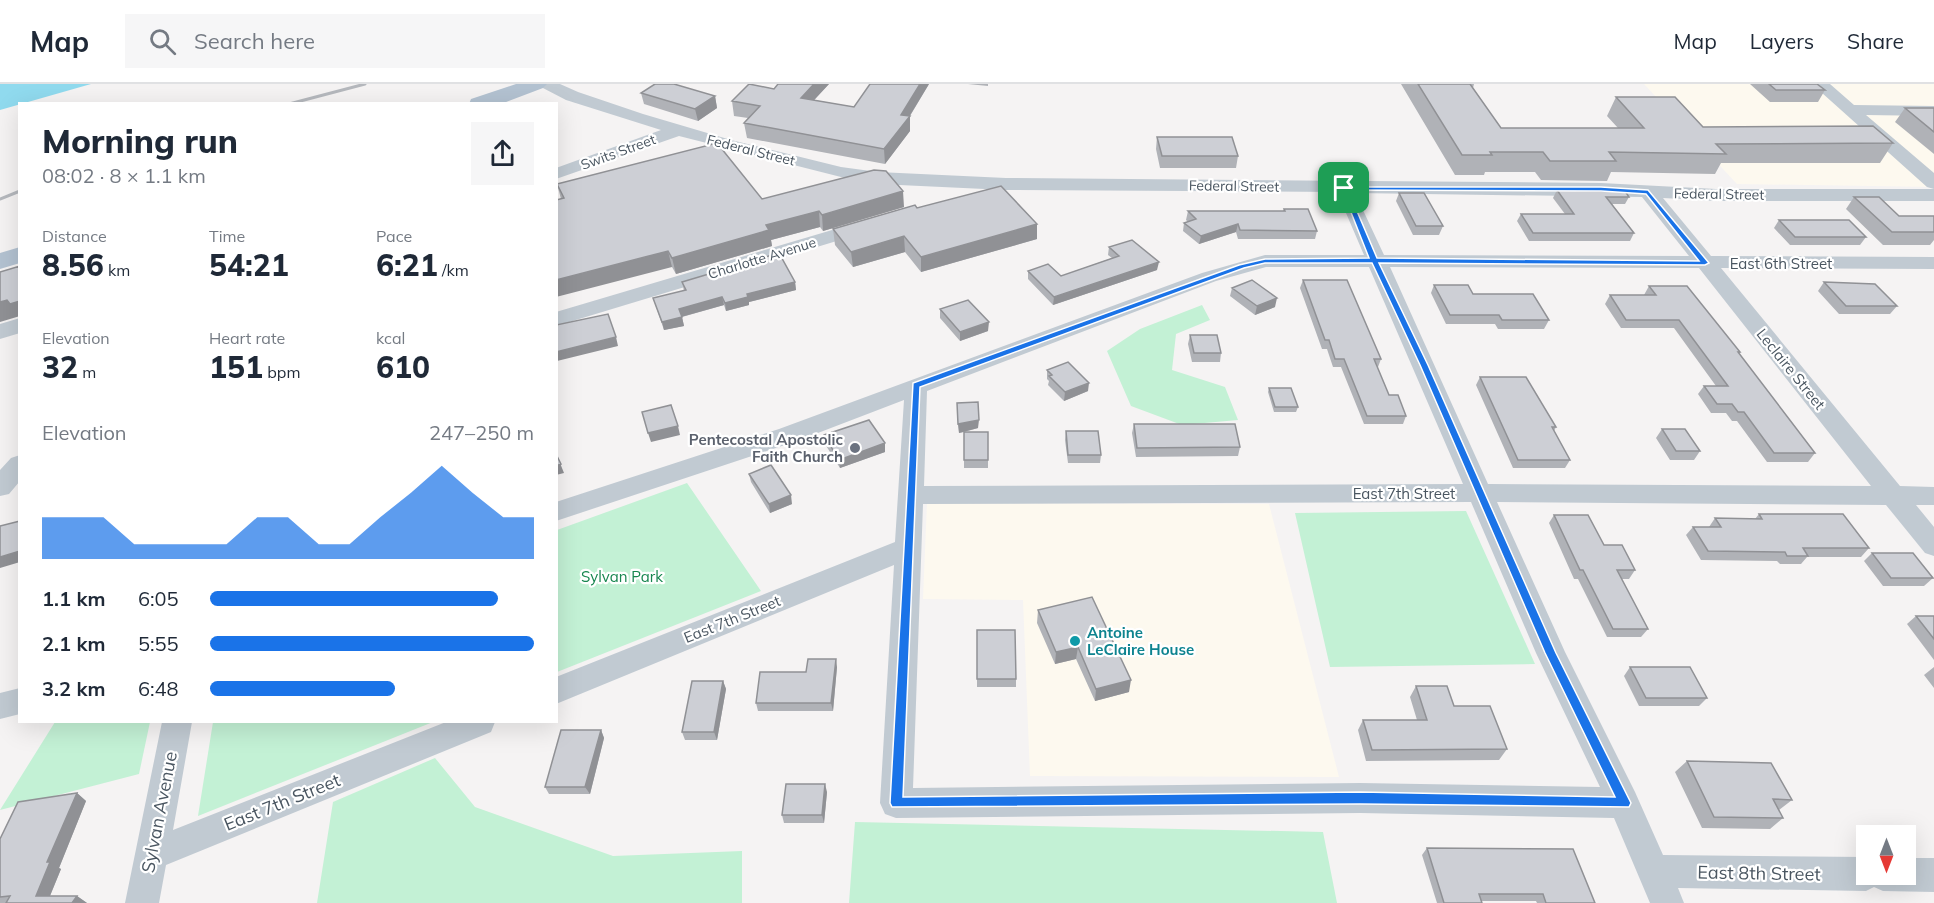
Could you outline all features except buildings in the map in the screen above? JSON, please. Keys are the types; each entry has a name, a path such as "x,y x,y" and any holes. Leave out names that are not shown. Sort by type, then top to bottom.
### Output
{"main road":[{"path":"485,102 536,84"},
{"path":"0,261 18,256"}],"street":[{"name":"Federal Street","path":"547,84 572,96 679,130 841,172 950,192 1344,188 1601,189 1716,195 1934,195"},
{"path":"1820,84 1934,183"},
{"path":"1850,110 1934,111"},
{"name":"Swits Street","path":"558,173 679,130"},
{"path":"1344,188 1374,261 1424,365 1551,653 1624,803 1667,903"},
{"name":"Leclaire Street","path":"1648,192 1934,546"},
{"name":"Charlotte Avenue","path":"558,318 880,222"},
{"name":"East 6th Street","path":"558,511 788,435 916,385 1242,266 1265,261 1934,263"},
{"path":"0,332 18,326"},
{"path":"916,385 896,803 1360,798 1624,803"},
{"name":"East 7th Street","path":"911,495 1480,493 1934,496"},
{"name":"East 7th Street","path":"558,690 909,548"},
{"path":"0,705 18,701"},
{"name":"Sylvan Avenue","path":"142,903 177,723"},
{"name":"East 7th Street","path":"150,855 478,723"},
{"name":"East 8th Street","path":"1652,871 1856,874"},
{"path":"1916,875 1934,875"}],"shaded area":[{"path":"1644,84 1934,84 1934,187 1737,184"},
{"path":"927,503 1269,504 1339,777 1030,776 1023,600 923,599"}],"green space":[{"path":"1202,305 1210,320 1176,334 1172,370 1225,387 1238,420 1182,425 1131,406 1107,351 1140,329"},
{"name":"Sylvan Park","path":"687,483 761,591 558,672 558,530"},
{"path":"1466,511 1535,664 1330,667 1295,513"},
{"path":"54,723 150,723 139,774 0,810"},
{"path":"213,723 430,723 198,816"},
{"path":"435,758 475,807 613,856 742,851 742,903 317,903 333,802"},
{"path":"855,822 1323,832 1337,903 849,903"}],"water":[{"path":"0,84 91,84 28,102 18,102 18,105 0,110"}],"railway":[{"path":"297,102 365,84"},
{"path":"0,199 18,192"}],"place":[{"name":"Pentecostal Apostolic Faith Church","path":"855,448"},
{"name":"Antoine LeClaire House","path":"1075,641"}],"route":[{"path":"1344,188 1374,261 1265,261 1242,266 916,385 896,803 1360,798 1624,803 1551,653 1424,365 1374,261 1705,263 1648,192 1601,189 1344,188"}]}
